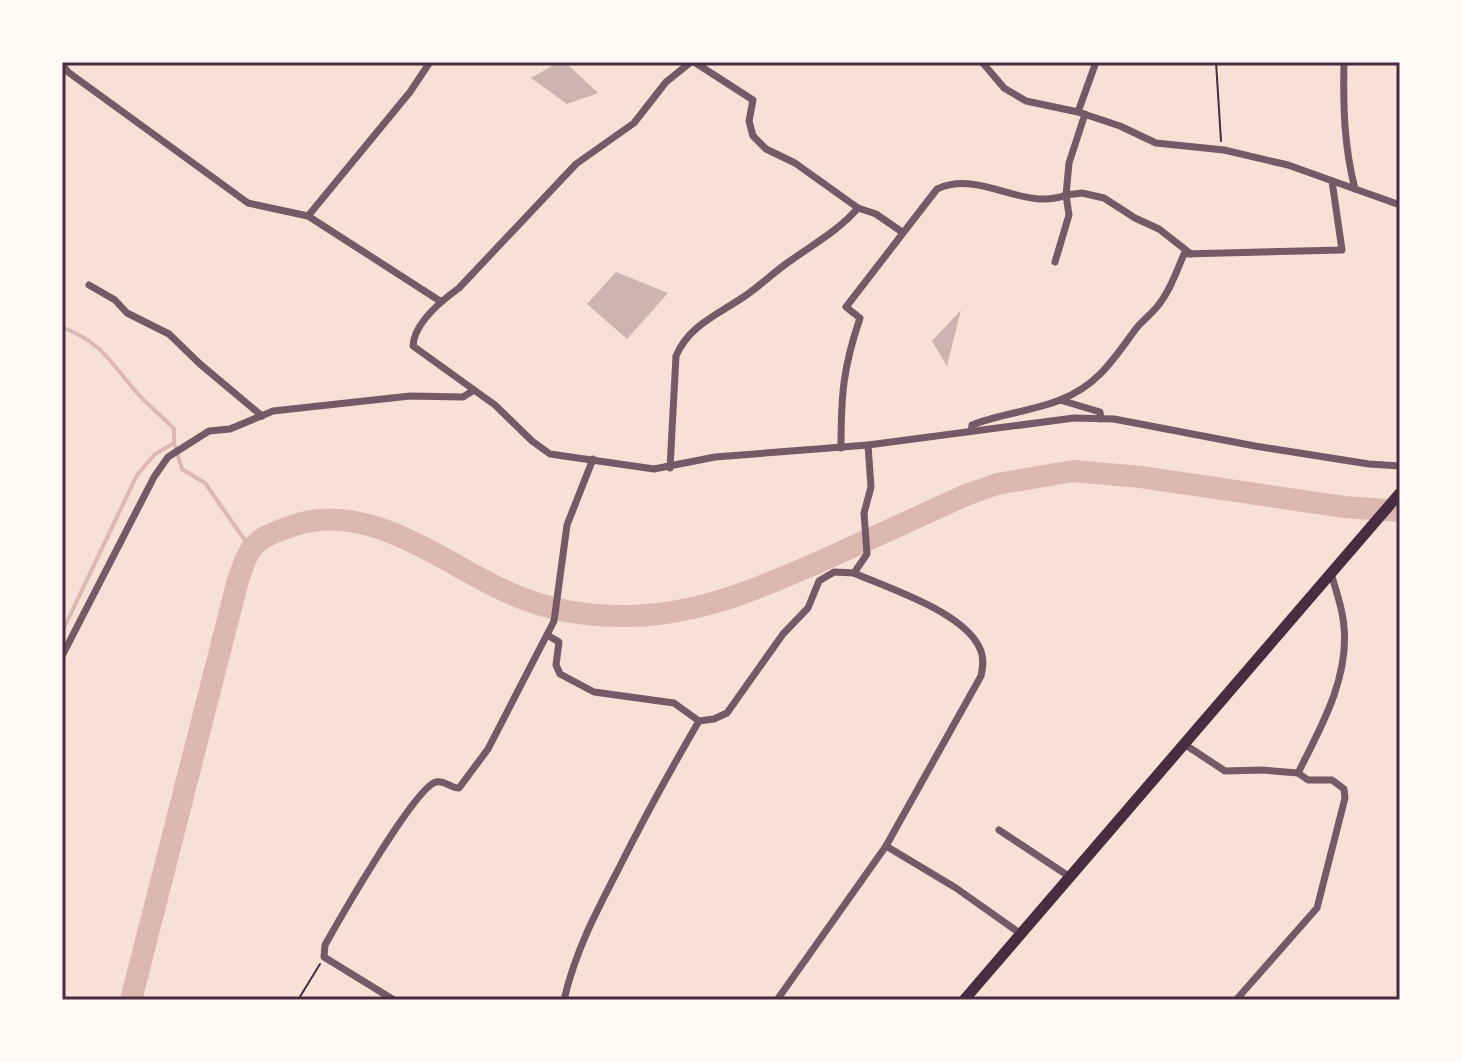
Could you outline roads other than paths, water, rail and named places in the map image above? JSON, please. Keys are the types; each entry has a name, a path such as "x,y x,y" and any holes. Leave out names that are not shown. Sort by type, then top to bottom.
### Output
{"main road":[{"path":"964,1000 1400,493"}],"street":[{"path":"308,216 410,92 430,62"},
{"path":"902,232 876,214 858,208 795,163 766,149 753,136 749,121 753,100 693,62 666,82 634,123 576,164 459,288 440,301 414,335 413,346 474,390 550,454 654,469 715,457 841,448 1074,418 1158,426 1355,462 1400,466"},
{"path":"982,62 1004,88 1026,101 1082,113 1156,143 1221,150 1288,165 1400,205"},
{"path":"1055,262 1069,215 1066,195 1069,163 1096,62"},
{"path":"1344,62 1342,117 1355,189"},
{"path":"62,64 68,72 248,203 308,216 440,301"},
{"path":"971,431 972,425 1060,400 1086,387 1113,364 1137,328 1157,307 1168,291 1184,254 1342,250 1332,181"},
{"path":"841,448 841,395 846,359 860,318 846,307 937,189 974,183 1018,196 1056,199 1082,193 1104,198 1159,229 1191,254"},
{"path":"670,468 676,356 682,341 696,327 746,296 774,272 842,226 858,208"},
{"path":"89,285 115,300 127,313 169,334 262,416"},
{"path":"62,656 160,466 177,451 209,431 230,429 273,411 410,396 463,397 474,390"},
{"path":"1060,400 1100,412 1101,419"},
{"path":"854,573 867,554 864,513 871,487 868,445"},
{"path":"394,1000 324,957 325,945 349,903 424,791 433,782 439,781 459,788 488,749 554,621 567,525 593,459"},
{"path":"547,635 559,642 556,665 560,674 594,692 674,703 699,721 727,713 783,634 808,608 819,581 834,572 854,573 922,603 957,623 978,645 984,663 977,683 886,846 777,1000"},
{"path":"1298,773 1322,724 1345,656 1344,626 1331,573"},
{"path":"564,1000 573,964 586,932 658,790 699,721"},
{"path":"1184,744 1225,771 1298,773 1308,780 1332,780 1344,789 1345,798 1317,908 1236,1000"},
{"path":"999,830 1070,877"},
{"path":"886,846 956,888 1021,934"}],"waterway":[{"path":"62,327 97,347 174,429 174,443 182,469 205,483 251,549"},
{"path":"62,632 137,475 155,454 174,443"},
{"path":"131,1000 238,580 253,547 265,537 289,527 318,520 348,521 377,528 406,539 528,601 572,612 632,616 683,610 733,597 966,495 997,484 1073,471 1141,477 1344,507 1400,511"}]}
